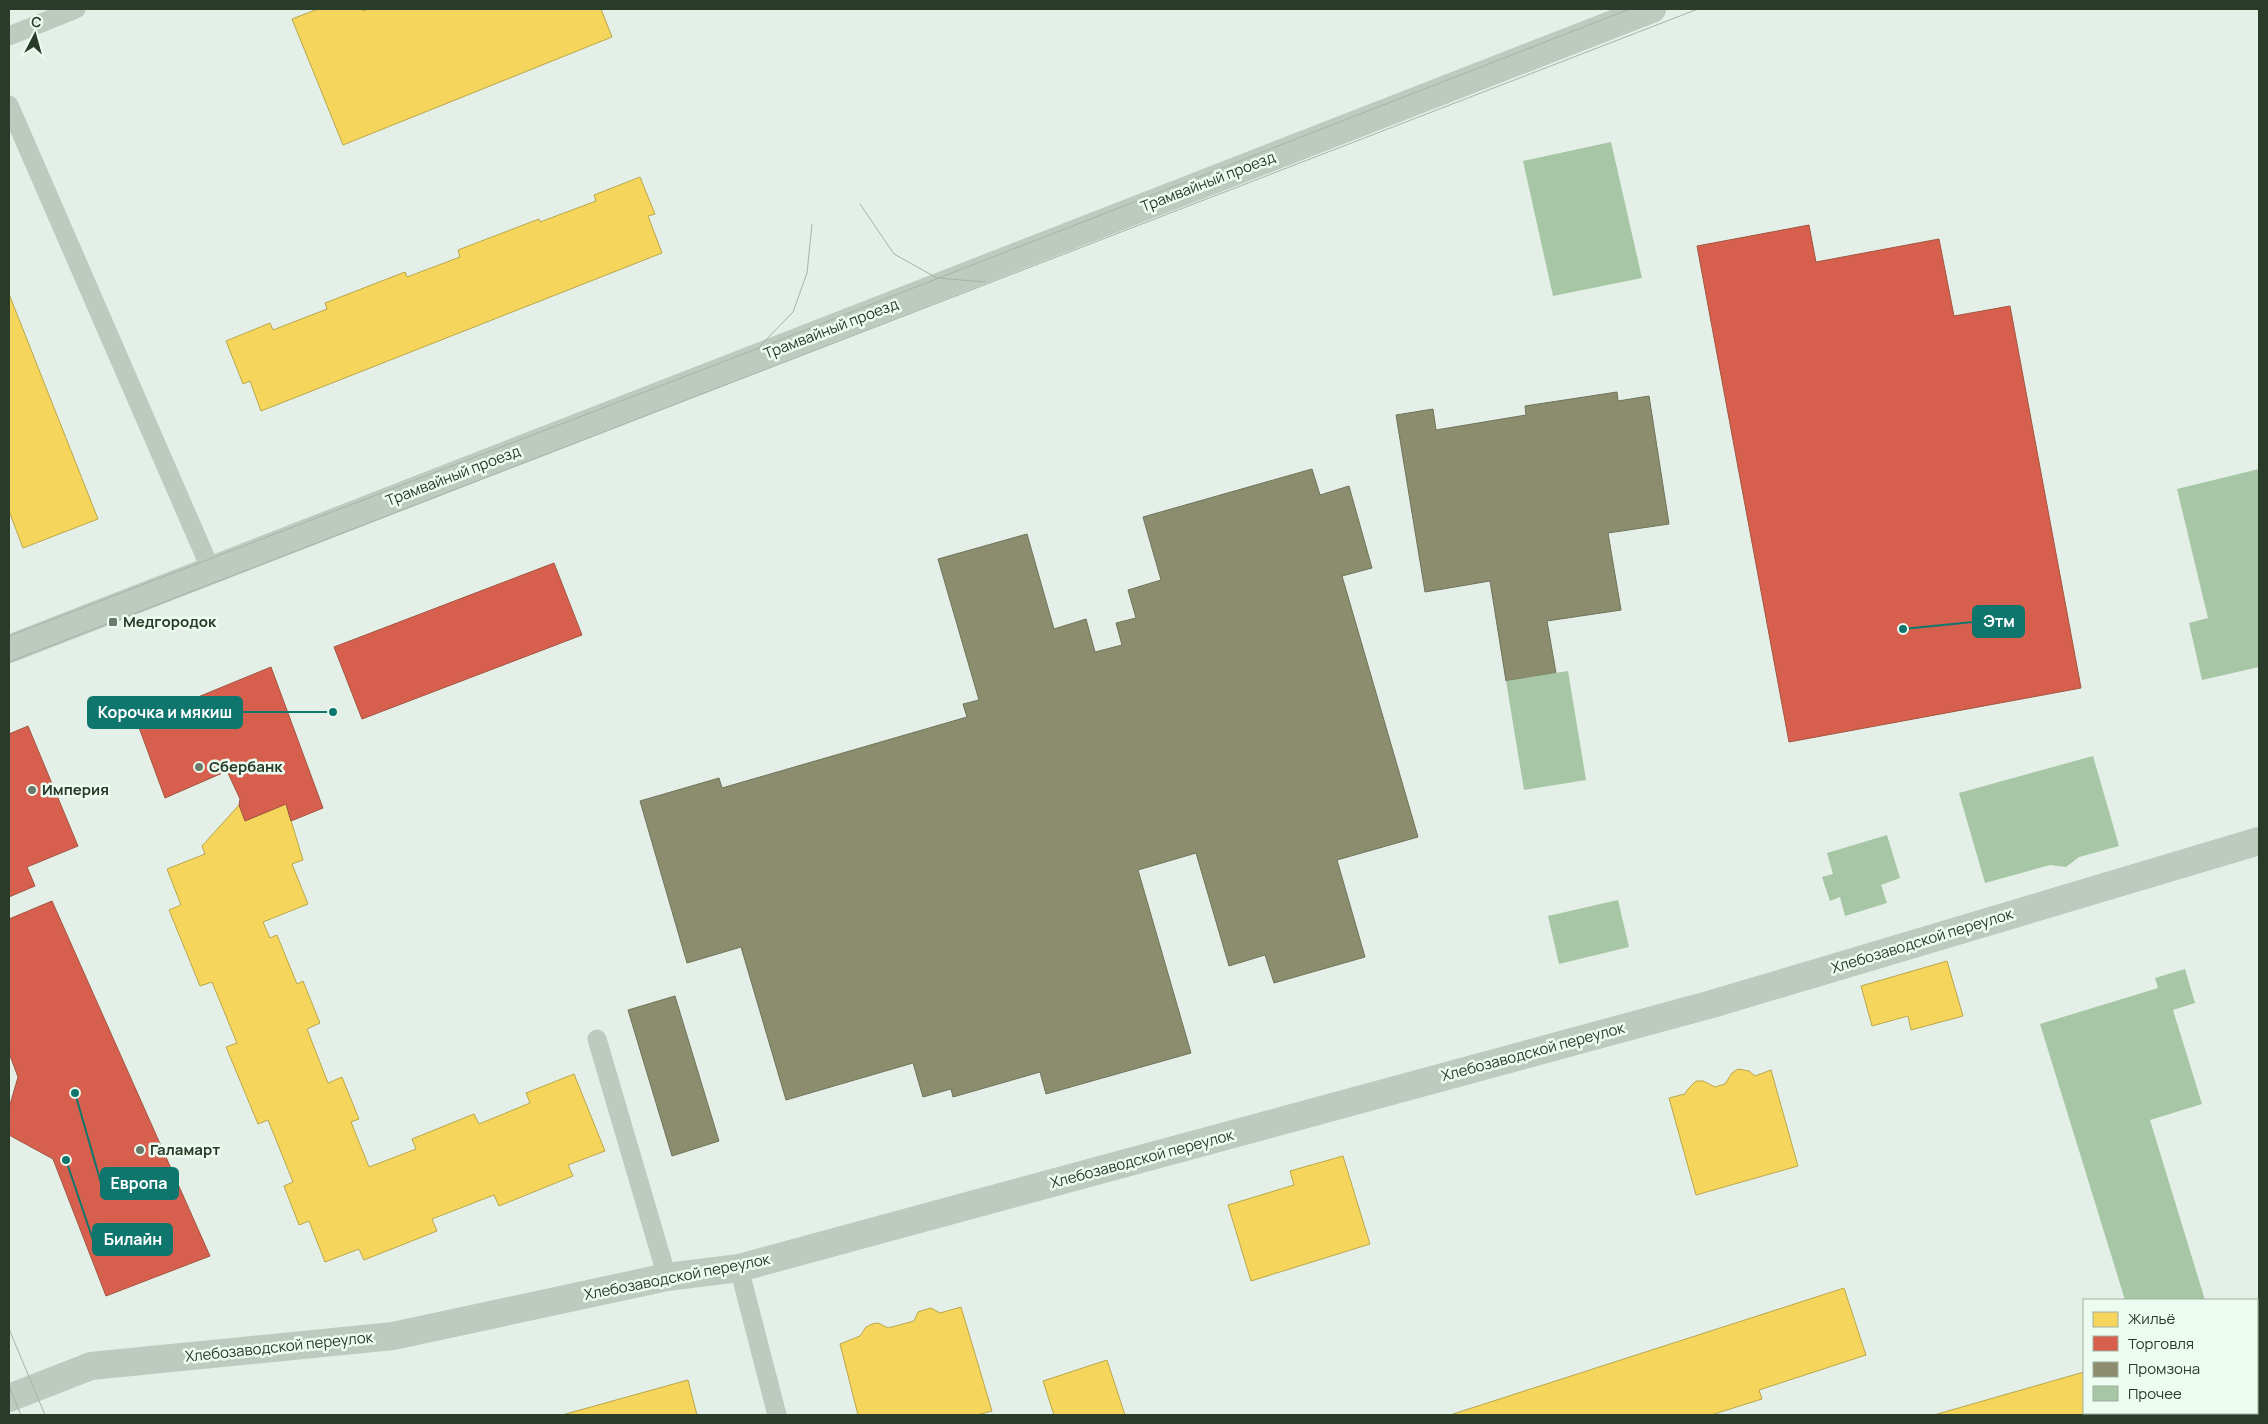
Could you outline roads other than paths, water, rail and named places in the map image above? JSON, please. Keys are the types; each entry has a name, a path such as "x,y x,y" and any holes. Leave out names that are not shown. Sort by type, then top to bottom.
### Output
{"street":[{"name":"Трамвайный проезд","path":"9,649 1652,9"},
{"name":"Хлебозаводской переулок","path":"9,1398 90,1366 393,1336 667,1277 739,1268 1712,1004 2259,841"}],"lane":[{"path":"9,36 76,9"},
{"path":"9,105 211,570"},
{"path":"597,1038 667,1277"},
{"path":"739,1268 776,1415"}],"tram line":[{"path":"9,636 759,348 1630,9"},
{"path":"9,662 1698,9"},
{"path":"860,204 894,254 937,278 985,282"},
{"path":"760,346 793,312 807,273 812,224"},
{"path":"9,1329 45,1415"},
{"path":"9,1386 21,1415"}],"place":[{"name":"Медгородок","path":"113,622"},
{"name":"Этм","path":"1903,629"},
{"name":"Корочка и мякиш","path":"333,712"},
{"name":"Сбербанк","path":"199,767"},
{"name":"Империя","path":"32,790"},
{"name":"Европа","path":"75,1093"},
{"name":"Галамарт","path":"140,1150"},
{"name":"Билайн","path":"66,1160"}]}
